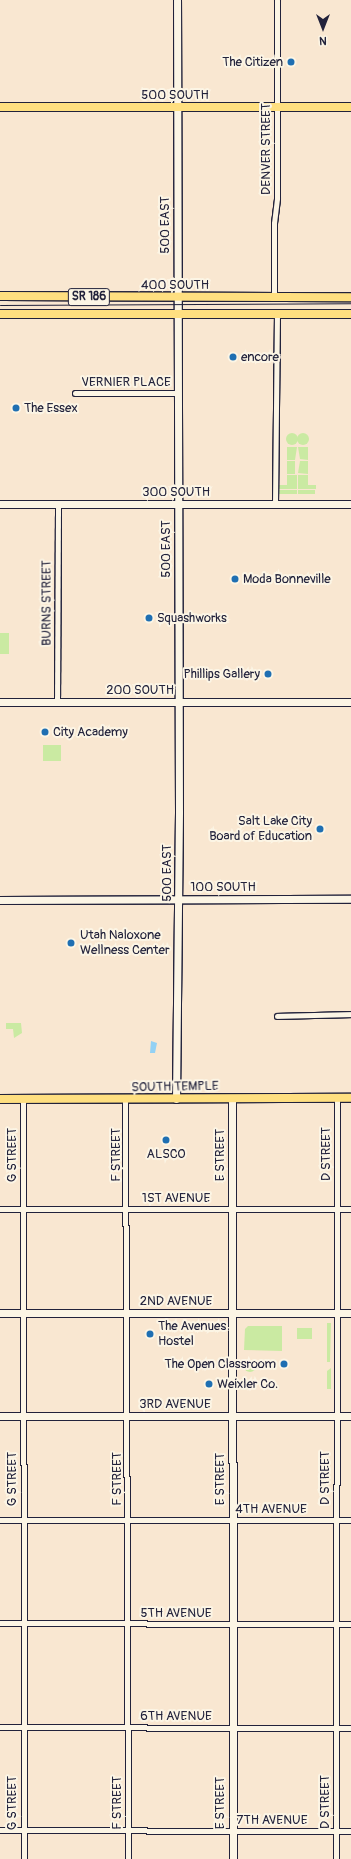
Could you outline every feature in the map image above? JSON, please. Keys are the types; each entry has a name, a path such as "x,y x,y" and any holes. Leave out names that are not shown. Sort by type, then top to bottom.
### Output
{"main road":[{"name":"500 SOUTH","path":"0,107 351,107"},
{"name":"400 SOUTH","path":"0,296 351,297"},
{"name":"SR 186","path":"0,314 351,314"},
{"name":"SOUTH TEMPLE","path":"0,1100 351,1098"}],"street":[{"name":"500 EAST","path":"176,1099 179,900 177,0"},
{"name":"DENVER STREET","path":"274,297 277,0"},
{"path":"275,504 277,314"},
{"name":"VERNIER PLACE","path":"75,393 177,393"},
{"name":"300 SOUTH","path":"0,504 351,504"},
{"name":"BURNS STREET","path":"57,702 58,504"},
{"name":"200 SOUTH","path":"0,702 351,702"},
{"name":"100 SOUTH","path":"0,900 351,899"},
{"path":"277,1016 351,1014"},
{"name":"E STREET","path":"232,1098 232,1859"},
{"name":"D STREET","path":"336,1859 337,1098"},
{"name":"G STREET","path":"23,1099 24,1859"},
{"name":"F STREET","path":"125,1099 128,1313 128,1859"},
{"name":"1ST AVENUE","path":"0,1209 351,1209"},
{"name":"2ND AVENUE","path":"0,1313 351,1314"},
{"name":"3RD AVENUE","path":"0,1416 351,1416"},
{"name":"4TH AVENUE","path":"0,1520 351,1520"},
{"name":"5TH AVENUE","path":"0,1623 351,1624"},
{"name":"6TH AVENUE","path":"0,1727 351,1728"},
{"name":"7TH AVENUE","path":"0,1830 351,1831"}],"green space":[{"path":"290,433 294,433 298,439 294,445 290,445 286,441 286,437"},
{"path":"301,433 305,433 309,439 305,445 301,445 297,441 297,437"},
{"path":"287,447 297,447 295,460 287,460"},
{"path":"298,447 308,447 308,460 300,459"},
{"path":"287,461 295,461 295,474 287,474"},
{"path":"300,461 308,461 308,474 298,473"},
{"path":"287,475 297,475 297,489 279,489 279,485 287,485"},
{"path":"298,475 308,475 308,485 316,485 316,489 298,489"},
{"path":"279,490 297,490 297,494 279,494"},
{"path":"298,490 315,490 315,494 298,494"},
{"path":"0,633 9,633 9,654 0,654"},
{"path":"43,745 61,745 61,761 43,761"},
{"path":"6,1023 21,1023 22,1033 14,1038 13,1029 6,1029"},
{"path":"327,1323 331,1323 330,1362 327,1362"},
{"path":"248,1326 282,1326 282,1351 244,1350 245,1329"},
{"path":"297,1328 312,1328 312,1339 297,1339"},
{"path":"252,1360 255,1361 255,1371 248,1372 245,1371 244,1364 245,1361"},
{"path":"331,1368 331,1389 327,1389 327,1371"}],"water":[{"path":"151,1041 157,1043 155,1053 150,1053"}],"tram line":[{"path":"0,305 351,303"}],"place":[{"name":"The Citizen","path":"291,62"},
{"name":"encore","path":"233,357"},
{"name":"The Essex","path":"16,408"},
{"name":"Moda Bonneville","path":"235,579"},
{"name":"Squashworks","path":"149,618"},
{"name":"Phillips Gallery","path":"268,674"},
{"name":"City Academy","path":"45,732"},
{"name":"Salt Lake City Board of Education","path":"320,829"},
{"name":"Utah Naloxone Wellness Center","path":"71,943"},
{"name":"ALSCO","path":"166,1140"},
{"name":"The Avenues Hostel","path":"150,1334"},
{"name":"The Open Classroom","path":"284,1364"},
{"name":"Weixler Co.","path":"209,1384"}]}
